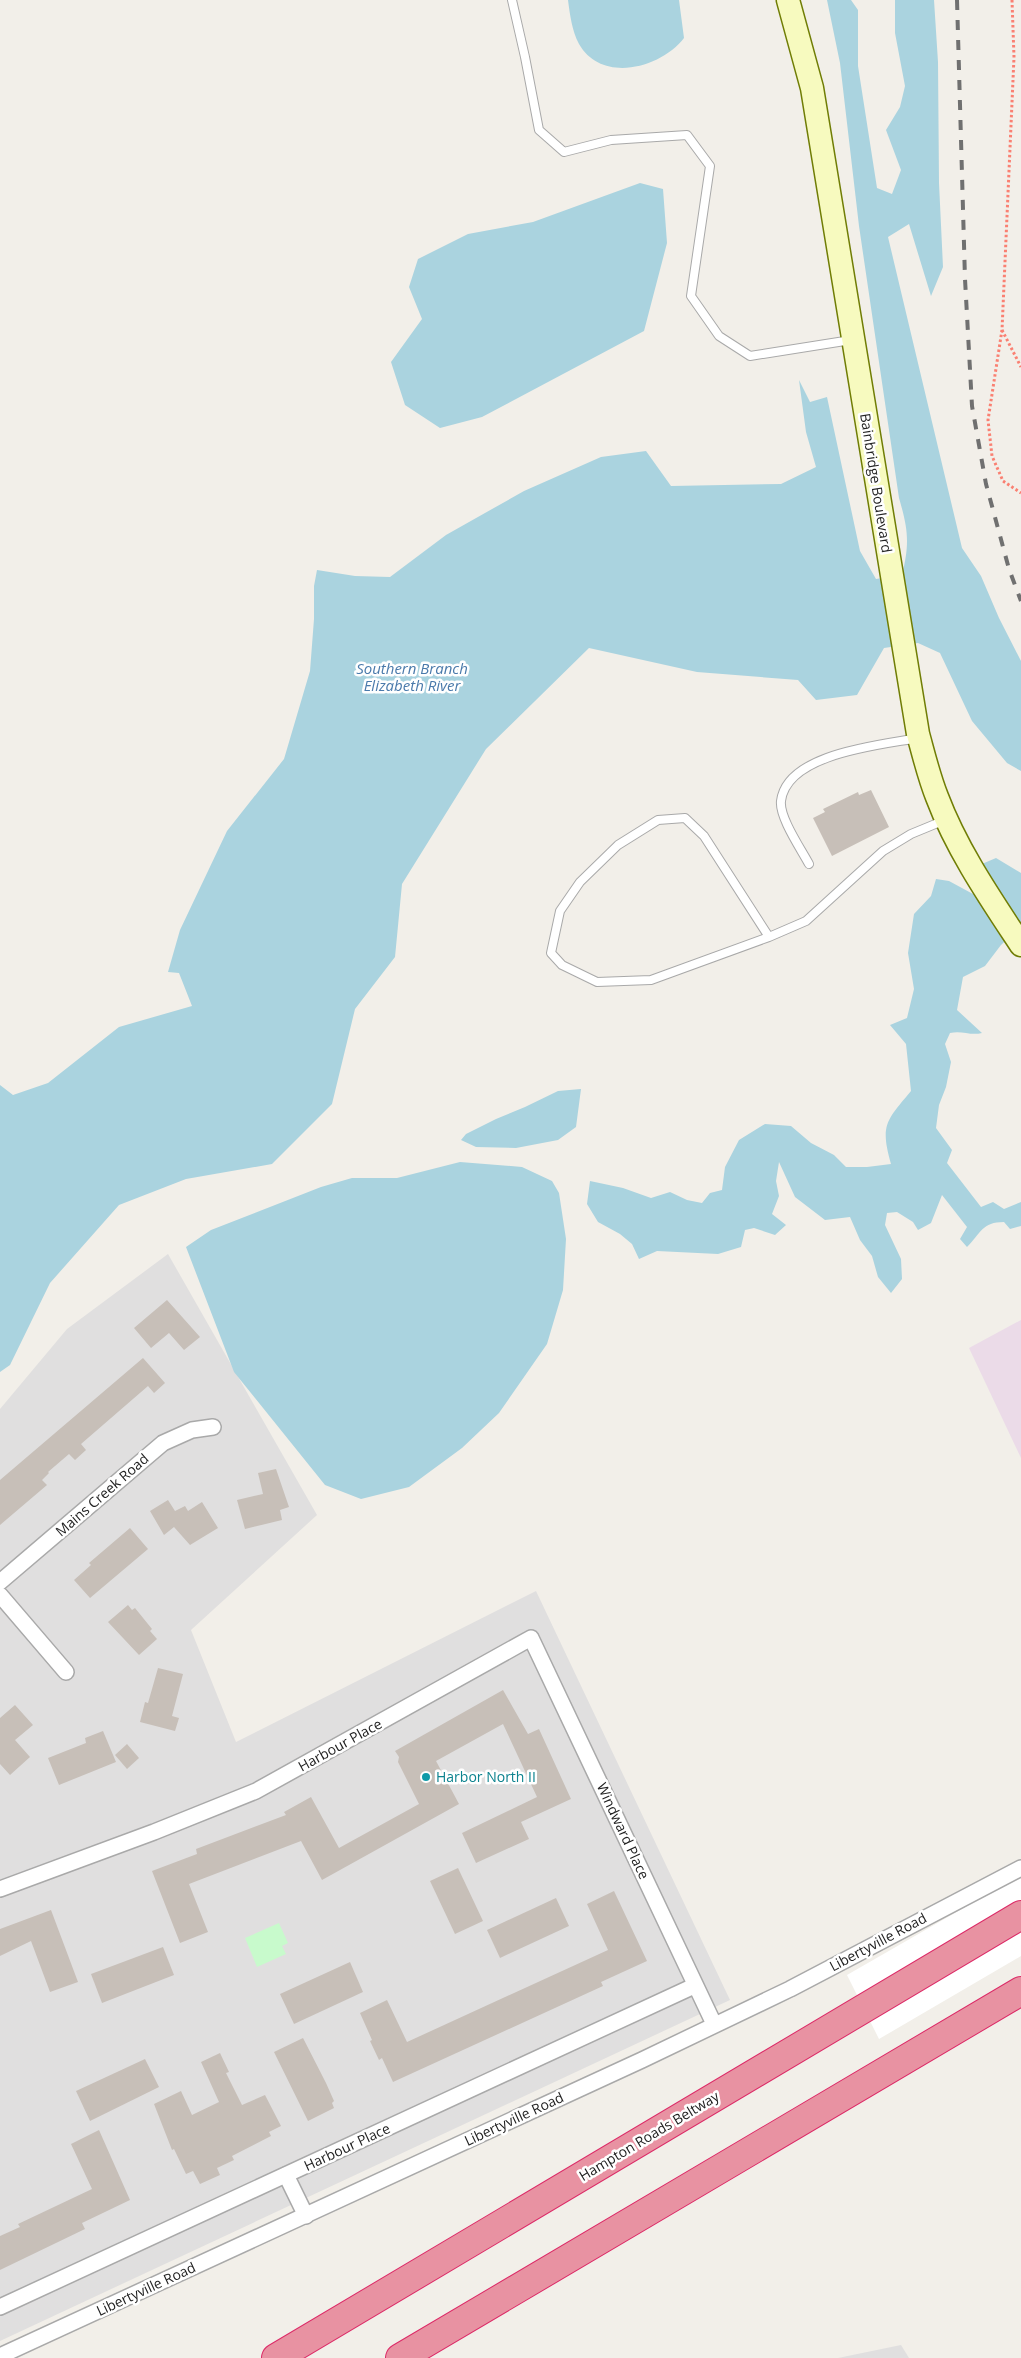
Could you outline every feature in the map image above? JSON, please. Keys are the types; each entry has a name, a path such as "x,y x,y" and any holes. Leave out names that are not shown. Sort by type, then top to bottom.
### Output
{"highway":[{"name":"Hampton Roads Beltway","path":"276,2358 863,2007 1021,1915"},
{"path":"400,2358 1021,1991"}],"main road":[{"name":"Bainbridge Boulevard","path":"788,0 812,88 891,575 920,738 929,774 946,819 990,899 1021,945"}],"street":[{"name":"Mains Creek Road","path":"0,1582 163,1443 192,1430 213,1427"},
{"path":"0,1595 66,1672"},
{"name":"Harbour Place","path":"0,1889 162,1829 256,1791 531,1638"},
{"name":"Windward Place","path":"531,1638 694,1986 714,2024"},
{"name":"Libertyville Road","path":"0,2356 306,2216 790,1989 1021,1868"},
{"name":"Harbour Place","path":"0,2306 694,1986"},
{"path":"286,2175 306,2216"}],"lane":[{"path":"512,0 539,130 564,152 611,140 687,135 710,166 691,296 719,336 750,356 853,340"},
{"path":"810,864 785,819 781,802 787,784 802,771 820,761 847,751 920,738"},
{"path":"769,937 704,836 685,818 658,820 618,845 580,882 560,911 551,953 562,965 598,982 651,980 769,937 806,921 883,851 911,834 946,819"}],"path":[{"path":"1012,0 1014,57 1002,330 988,420 992,456 1003,481 1021,493"},
{"path":"1002,330 1021,367"}],"shaded area":[{"path":"168,1254 317,1515 191,1630 236,1742 536,1591 730,2000 0,2341 0,1409 67,1329"},
{"path":"1021,1320 1021,1458 969,1348"},
{"path":"901,2345 909,2358 838,2358"}],"green space":[{"path":"279,1923 288,1943 282,1946 286,1954 257,1967 245,1938"}],"water":[{"path":"568,0 679,0 684,38 674,49 647,64 616,68 602,64 589,56 579,44 573,28"},
{"name":"Southern Branch Elizabeth River","path":"827,0 851,0 858,10 858,66 877,188 892,194 901,170 886,130 900,107 905,86 895,33 895,0 934,0 938,62 939,183 943,267 931,296 909,224 888,237 962,548 981,576 999,618 1021,661 1021,771 1007,763 972,721 940,653 918,643 884,648 857,695 816,700 798,680 697,672 589,648 486,749 402,884 395,957 355,1009 332,1104 272,1164 186,1179 119,1205 50,1283 10,1365 0,1372 0,1085 13,1095 48,1083 119,1027 192,1006 179,973 168,972 180,930 227,831 284,759 310,671 314,619 314,586 317,570 355,576 390,577 446,535 524,491 601,457 646,451 671,486 781,484 816,467 806,432 799,380 810,402 827,397 860,551 876,579 902,575 907,545 906,528 899,498 859,226 840,63"},
{"path":"640,183 663,189 667,243 644,331 482,417 440,428 405,405 391,362 422,319 409,287 418,259 468,234 533,222"},
{"path":"996,858 1021,873 1021,926 1001,945 985,966 963,977 957,1010 982,1033 950,1033 945,1044 951,1062 946,1087 939,1105 936,1128 952,1150 947,1163 981,1207 993,1202 1004,1209 1021,1202 1021,1226 1010,1229 1004,1222 991,1224 982,1229 967,1247 960,1239 967,1227 942,1195 931,1223 918,1230 913,1222 897,1212 887,1213 885,1225 901,1259 902,1279 891,1293 878,1277 872,1256 860,1240 850,1217 825,1220 795,1197 779,1162 776,1181 779,1196 772,1214 786,1225 775,1235 754,1228 745,1230 741,1247 718,1254 657,1251 639,1259 632,1244 620,1234 598,1222 587,1204 590,1181 623,1188 651,1198 670,1192 687,1200 702,1203 710,1193 722,1190 725,1167 739,1140 765,1124 791,1126 811,1143 834,1155 846,1167 891,1164 886,1140 888,1124 891,1117 911,1091 906,1044 890,1025 907,1018 914,989 908,953 914,914 931,896 936,879 949,881 973,894 970,869"},
{"path":"581,1089 576,1127 558,1140 516,1148 476,1147 461,1140 466,1134 558,1091"},
{"path":"460,1162 522,1167 552,1181 559,1193 566,1239 563,1290 547,1344 499,1413 462,1448 409,1487 361,1499 325,1485 234,1372 186,1247 211,1230 321,1187 352,1178 397,1178"}],"pier":[{"path":"1021,1875 1021,1956 879,2039 847,1975"}],"building":[{"path":"871,790 889,827 832,856 813,818 825,812 823,809 858,792 859,795"},
{"path":"167,1300 200,1337 184,1350 169,1333 151,1348 134,1328"},
{"path":"143,1358 165,1383 154,1393 148,1386 81,1444 86,1450 75,1460 69,1454 48,1472 42,1480 47,1485 0,1525 0,1480"},
{"path":"276,1469 289,1507 280,1510 282,1520 245,1529 237,1500 263,1494 258,1473"},
{"path":"168,1500 175,1511 185,1506 188,1511 202,1502 218,1528 190,1545 174,1527 164,1535 150,1511"},
{"path":"130,1528 148,1549 90,1598 74,1580 91,1565 89,1563"},
{"path":"128,1605 132,1610 135,1608 152,1629 150,1631 157,1639 139,1655 108,1622"},
{"path":"158,1668 183,1674 172,1716 179,1718 175,1731 140,1722 145,1702 148,1703"},
{"path":"503,1690 528,1734 539,1729 571,1799 521,1822 529,1839 476,1863 462,1833 537,1797 503,1724 436,1761 459,1804 322,1880 301,1841 189,1884 208,1932 180,1943 152,1871 197,1854 196,1849 286,1815 284,1812 311,1797 339,1848 419,1804 398,1762 399,1757 395,1751"},
{"path":"15,1705 33,1725 15,1740 30,1757 10,1775 0,1764 0,1718"},
{"path":"103,1731 116,1762 59,1785 48,1758 86,1743 85,1738"},
{"path":"127,1744 139,1758 127,1769 115,1755"},
{"path":"458,1868 483,1921 455,1934 430,1881"},
{"path":"614,1891 647,1961 601,1982 603,1986 393,2082 382,2058 379,2060 360,2013 387,2000 407,2042 608,1950 587,1904"},
{"path":"556,1898 569,1926 500,1958 487,1930"},
{"path":"51,1910 78,1982 50,1992 31,1941 0,1956 0,1929"},
{"path":"163,1947 174,1975 102,2003 91,1974"},
{"path":"350,1962 363,1992 294,2024 280,1994"},
{"path":"303,2038 334,2101 332,2103 334,2108 308,2121 274,2052"},
{"path":"220,2053 229,2072 226,2073 242,2105 265,2095 281,2126 269,2132 271,2136 232,2156 234,2160 217,2168 220,2175 200,2184 193,2171 186,2174 174,2149 172,2150 154,2104 181,2091 192,2115 219,2102 201,2062"},
{"path":"145,2059 159,2087 90,2121 76,2091"},
{"path":"99,2130 130,2200 82,2223 85,2229 0,2270 0,2236 20,2227 18,2224 92,2189 71,2144"}],"railway":[{"path":"957,0 965,279 972,406 986,484 1009,569 1021,601"}],"place":[{"name":"Harbor North II","path":"426,1777"}]}
